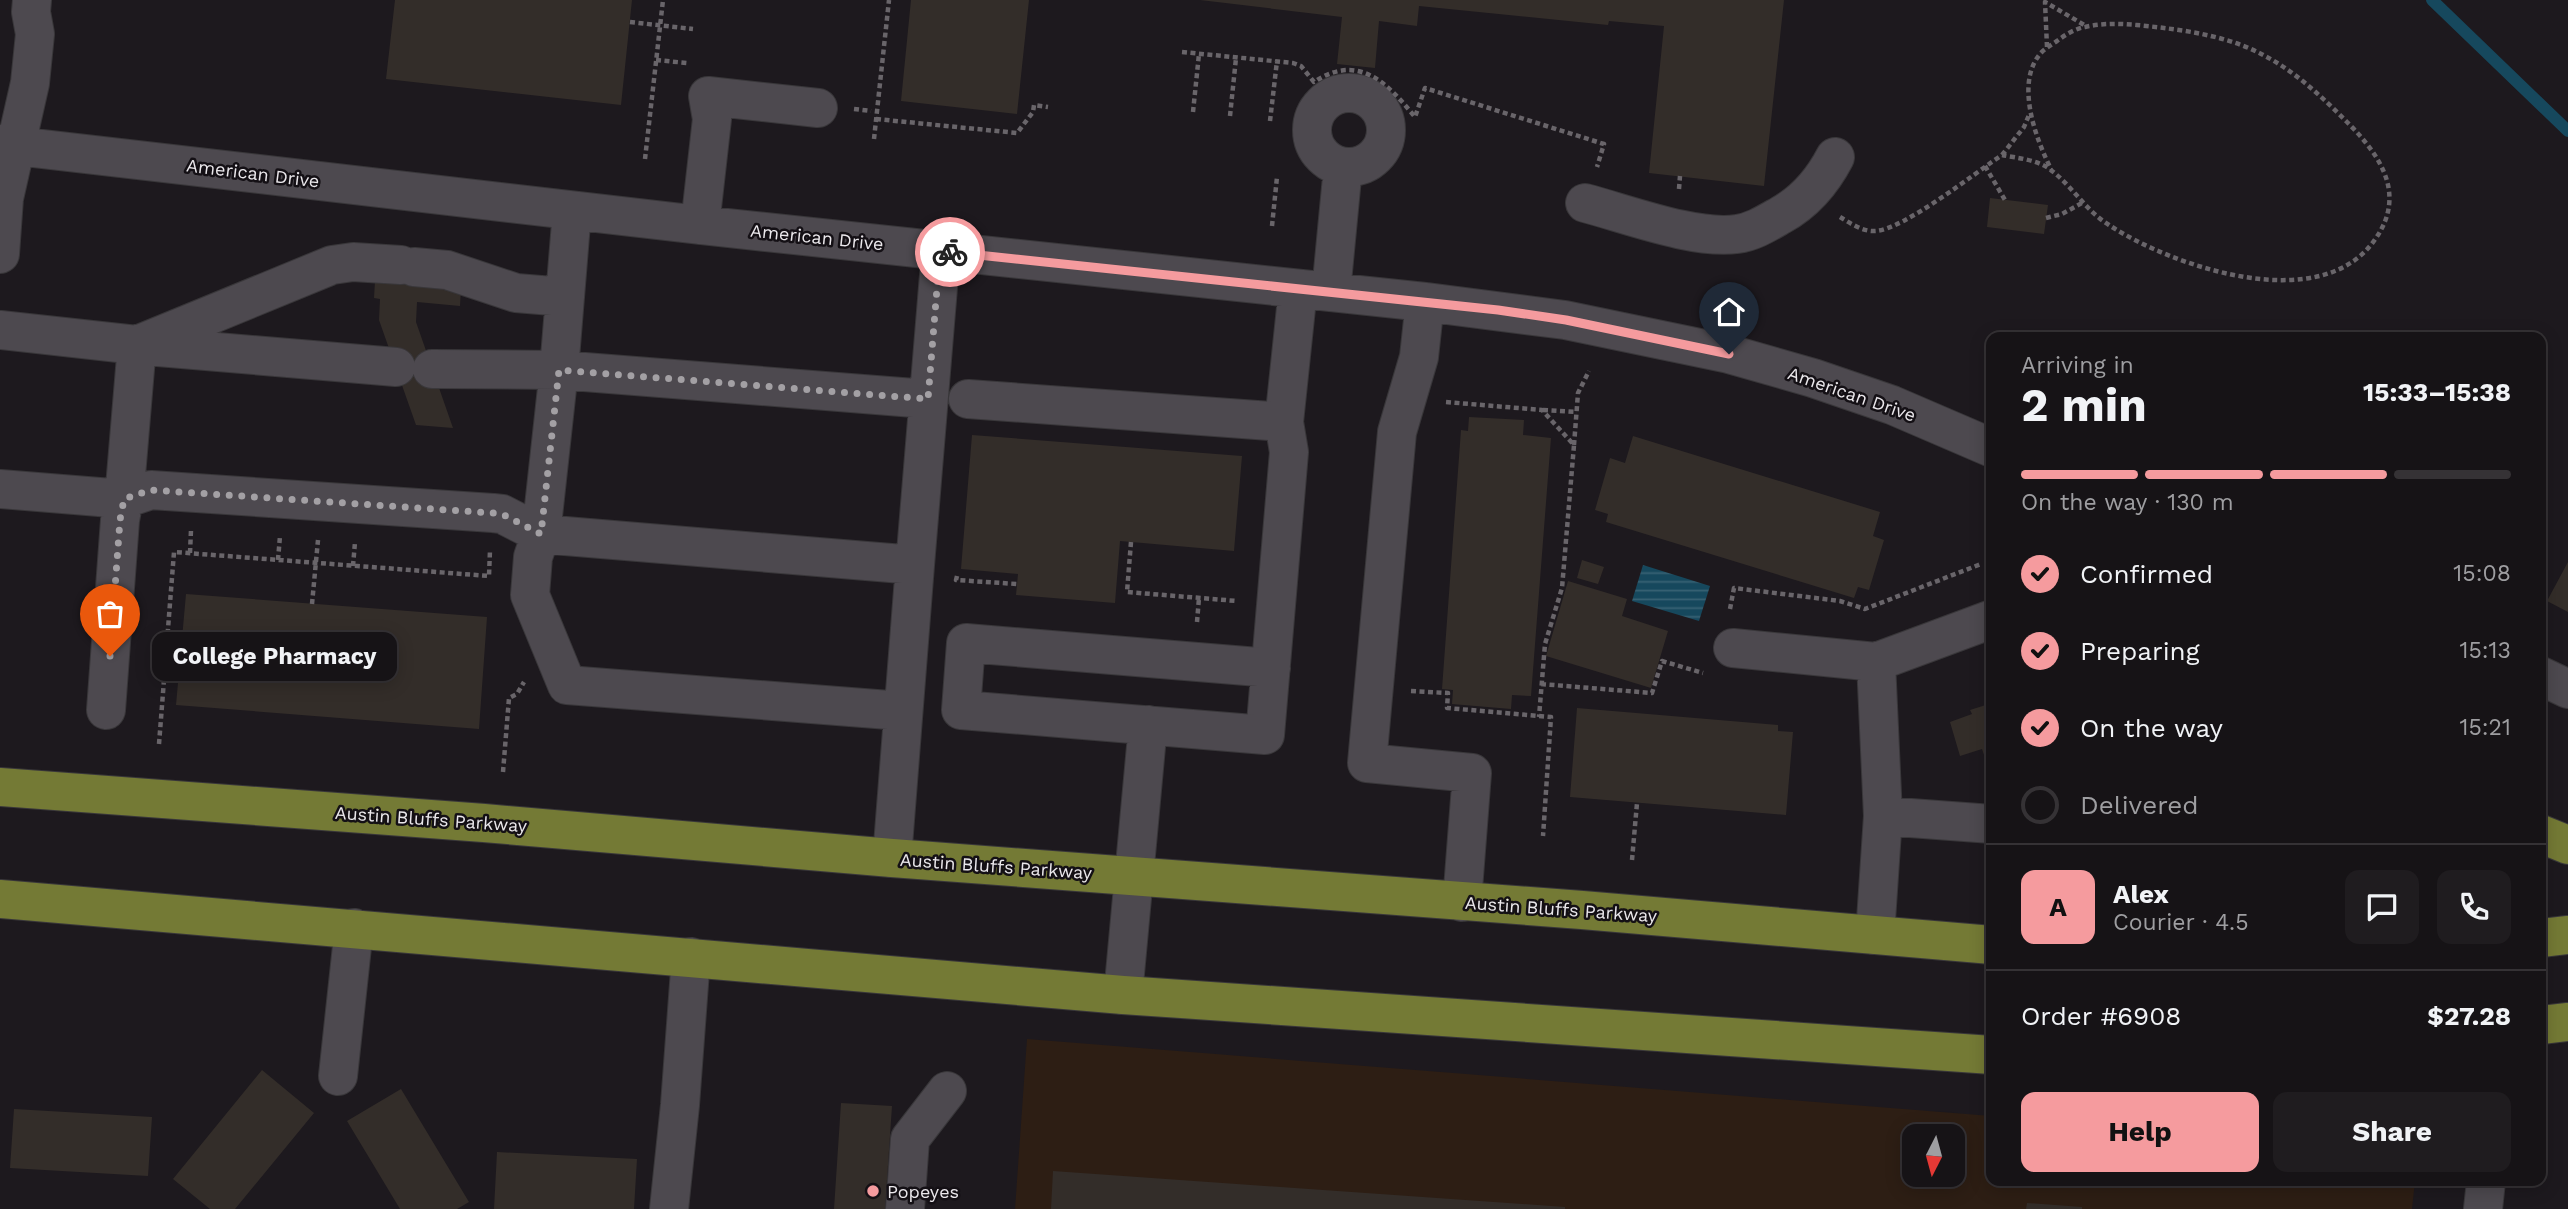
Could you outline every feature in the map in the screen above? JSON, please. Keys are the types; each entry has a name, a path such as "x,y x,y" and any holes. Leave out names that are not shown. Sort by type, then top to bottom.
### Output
{"main road":[{"name":"Austin Bluffs Parkway","path":"0,787 484,822 892,858 1986,943"},
{"path":"2546,836 2568,845"},
{"path":"0,899 1124,995 1986,1055"},
{"path":"2546,937 2568,935"},
{"path":"2546,1024 2568,1022"}],"street":[{"path":"0,254 7,145 30,83 35,34 32,0"},
{"path":"1344,92 1357,93 1368,97 1378,106 1387,128 1398,144 1381,150 1365,164 1343,167 1332,164 1316,148 1311,125 1322,103 1332,96 1344,92"},
{"path":"700,225 712,119 708,96 818,108"},
{"name":"American Drive","path":"7,145 572,211 1425,302 1566,320 1729,354 1813,378 1892,405 1986,445"},
{"path":"1590,188 1673,227 1714,235 1738,234 1760,227 1810,194 1825,177 1835,157"},
{"path":"1271,668 966,643 961,710 1265,735 1271,668 1289,452 1284,422 1343,167"},
{"path":"572,211 559,370 541,534 533,557 530,595 568,685 902,711"},
{"path":"892,858 940,251"},
{"path":"137,345 332,265 353,262 447,270 516,293 565,297"},
{"path":"1425,302 1419,358 1397,432 1367,763 1472,773 1462,902"},
{"path":"0,330 137,345 414,368 559,370 928,399"},
{"path":"106,710 120,520 137,345"},
{"path":"968,399 1284,422"},
{"path":"0,489 124,499 151,490 493,513 502,514 541,534 915,565"},
{"path":"1733,648 1876,662 1986,621"},
{"path":"1875,934 1883,816 1876,662"},
{"path":"2546,678 2568,689"},
{"path":"1124,995 1148,725"},
{"path":"1883,816 1986,824"},
{"path":"338,1076 354,928"},
{"path":"669,1209 691,957"},
{"path":"905,1209 910,1139 947,1091"},
{"path":"2483,1209 2485,1186"}],"path":[{"path":"645,159 663,0"},
{"path":"874,139 889,0"},
{"path":"2044,1 2087,26"},
{"path":"2044,1 2047,48"},
{"path":"630,22 693,29"},
{"path":"2139,25 2188,31 2243,46 2282,66 2327,102 2372,148 2381,162 2387,177 2389,208 2375,239 2347,264 2313,277 2263,279 2210,270 2166,254 2108,225 2051,169 2036,137 2030,113 2030,78 2034,64 2047,48 2067,34 2087,26 2139,25"},
{"path":"1182,52 1301,66 1314,82 1335,72 1350,71 1373,75 1393,91 1415,117 1424,88 1604,144 1590,188"},
{"path":"1193,112 1199,54"},
{"path":"1230,116 1236,58"},
{"path":"1270,121 1276,61"},
{"path":"876,118 1017,133 1033,112 1034,106 1048,107"},
{"path":"1830,210 1850,223 1873,232 1894,227 2002,155 2024,128 2030,113"},
{"path":"2002,155 2051,169"},
{"path":"1985,166 2005,200"},
{"path":"1272,226 1277,177"},
{"path":"2046,218 2062,214 2082,202"},
{"path":"1539,717 1545,644 1562,588 1578,393 1589,371"},
{"path":"1454,402 1577,412"},
{"path":"1542,410 1574,445"},
{"path":"312,604 319,532"},
{"path":"1130,542 1127,592 1238,601"},
{"path":"159,744 174,552 489,576"},
{"path":"957,567 956,580 1017,584"},
{"path":"503,772 509,698 517,694 525,678"},
{"path":"1434,693 1448,693 1447,708 1551,717 1542,836"},
{"path":"1632,860 1637,803"}],"shaded area":[{"path":"1027,1039 1986,1116 1986,1186 2414,1186 2412,1209 1015,1209"}],"water":[{"path":"1643,565 1710,586 1699,621 1632,601"}],"building":[{"path":"395,0 632,0 621,105 386,79"},
{"path":"911,0 1029,0 1017,114 901,101"},
{"path":"1200,0 1784,0 1764,186 1649,173 1664,26 1609,21 1608,25 1419,6 1417,26 1379,21 1375,68 1337,64 1342,17"},
{"path":"1990,198 2048,205 2044,234 1987,227"},
{"path":"398,274 461,288 460,306 417,302 416,322 453,428 416,425 379,320 380,299 374,298 375,281"},
{"path":"1469,417 1524,420 1523,435 1551,438 1531,696 1512,695 1511,709 1452,704 1453,690 1442,689 1461,430 1468,431"},
{"path":"972,435 1242,456 1234,551 1120,541 1115,603 1016,595 1018,574 961,569"},
{"path":"1633,436 1880,512 1873,536 1884,540 1869,590 1858,587 1854,598 1606,522 1608,514 1595,510 1610,458 1625,463"},
{"path":"1582,560 1604,567 1598,584 1577,578"},
{"path":"2568,562 2568,612 2547,601"},
{"path":"1568,581 1627,599 1622,616 1668,631 1651,688 1546,656"},
{"path":"186,594 487,617 479,729 176,705"},
{"path":"1986,705 1986,761 1982,749 1960,756 1950,722 1972,714 1970,710"},
{"path":"1577,708 1778,725 1778,731 1793,732 1786,815 1570,797"},
{"path":"262,1070 314,1113 235,1209 210,1209 173,1179"},
{"path":"401,1089 469,1202 457,1209 400,1209 347,1121"},
{"path":"841,1103 892,1106 885,1209 834,1209"},
{"path":"14,1109 152,1117 148,1176 10,1168"},
{"path":"497,1152 637,1159 634,1209 494,1209"},
{"path":"1053,1171 1565,1207 1565,1209 1051,1209"},
{"path":"2027,1203 2082,1207 2082,1209 2026,1209"}],"waterway":[{"path":"2432,0 2568,131"}],"way so far":[{"path":"110,656 120,520 124,499 151,490 493,513 502,514 541,534 559,370 928,399 940,251 950,252"}],"place":[{"name":"College Pharmacy","path":"110,656"},
{"name":"Popeyes","path":"873,1191"}],"route":[{"path":"950,252 1498,310 1566,320 1729,354"}]}
